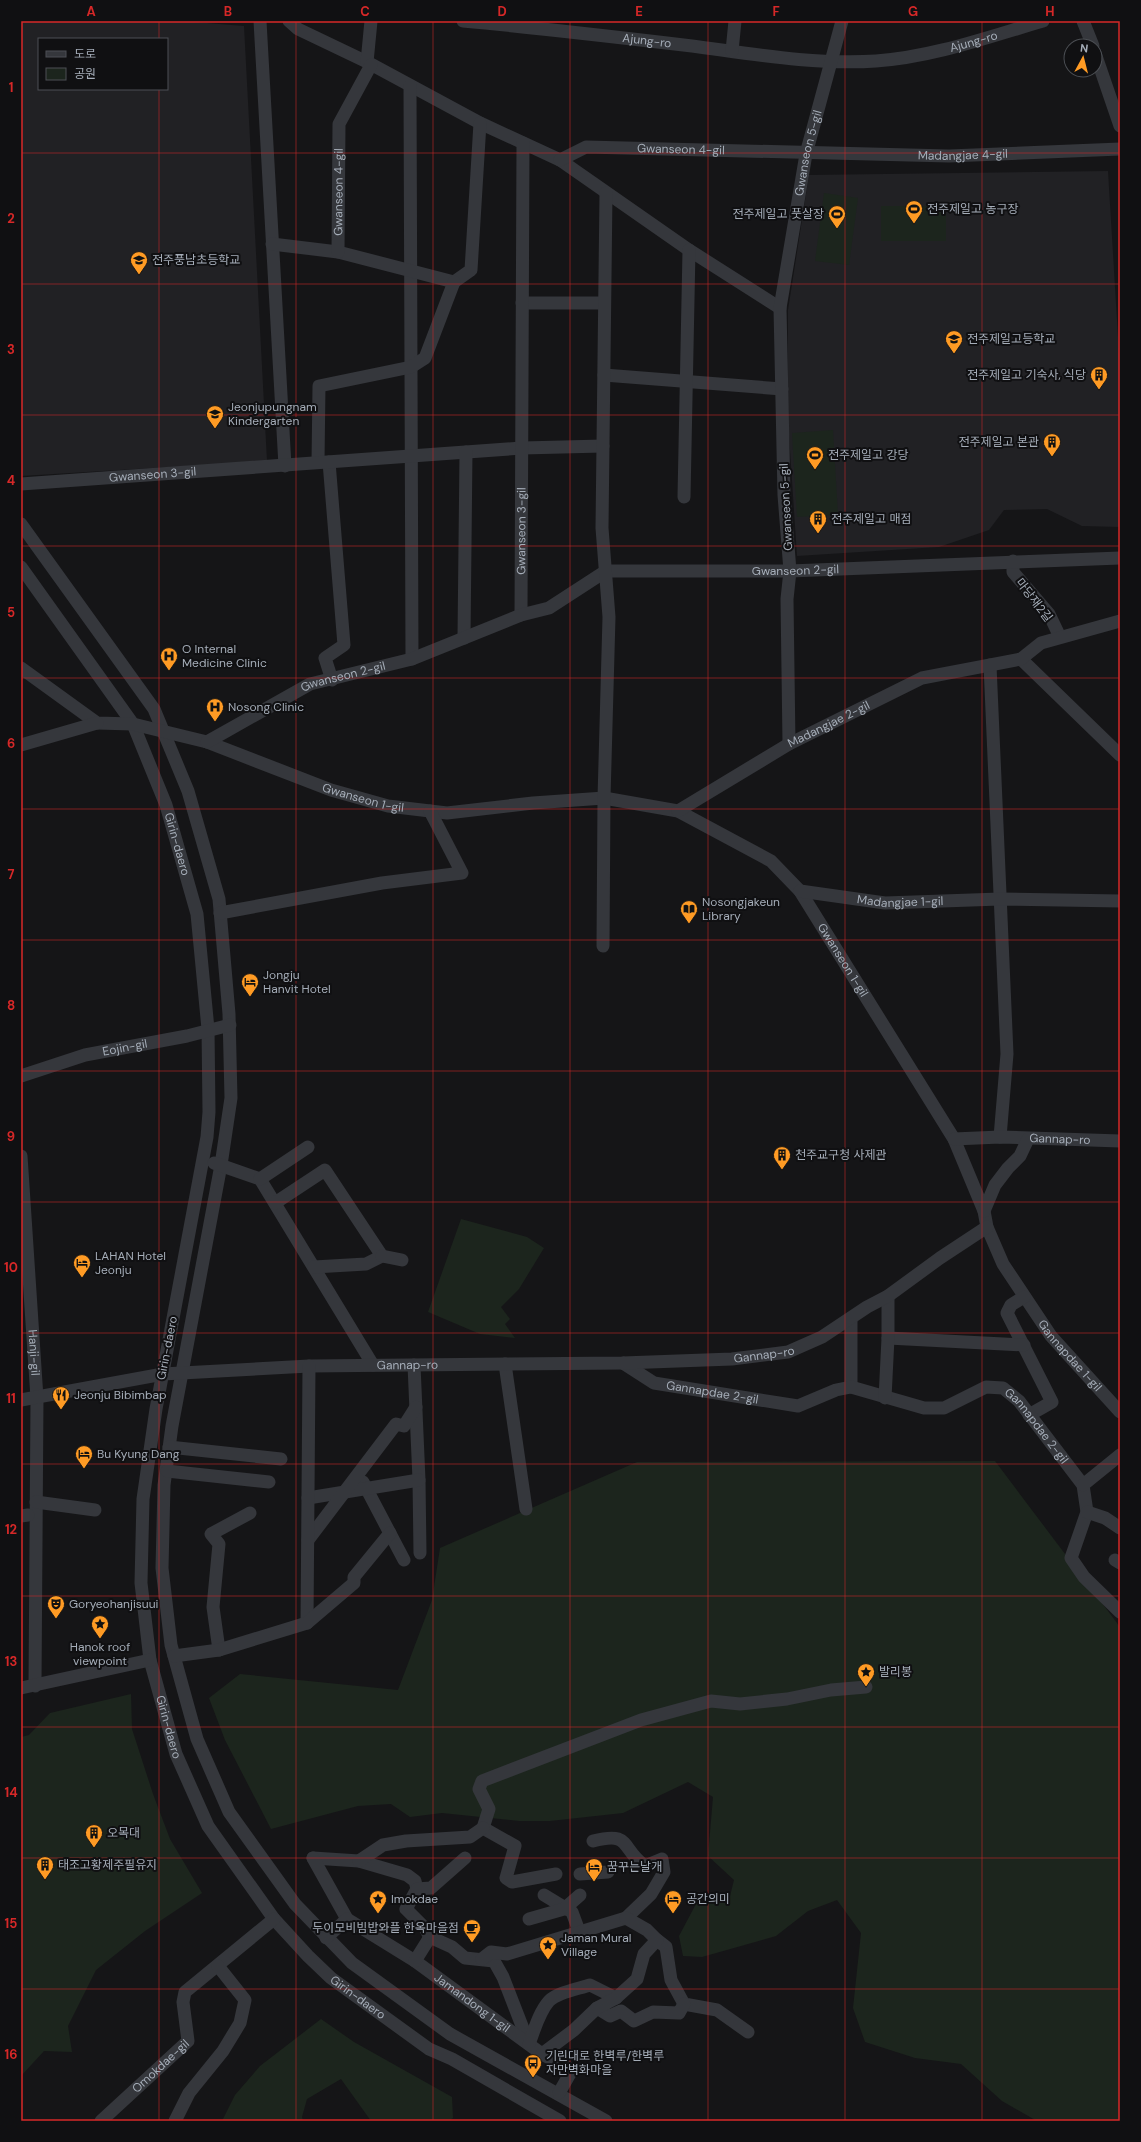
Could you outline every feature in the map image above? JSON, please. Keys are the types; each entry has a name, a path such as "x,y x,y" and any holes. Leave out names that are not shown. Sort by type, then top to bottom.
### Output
{"street":[{"path":"260,21 285,466"},
{"path":"288,21 298,29 369,63 480,123 560,160 689,250 780,308"},
{"path":"369,63 371,21"},
{"name":"Ajung-ro","path":"464,21 582,27 732,51 830,61 877,60 910,57 942,50 1043,21"},
{"path":"732,51 735,21"},
{"path":"830,61 842,21"},
{"path":"1084,21 1089,38"},
{"name":"Gwanseon 5-gil","path":"789,744 787,599 790,571 784,495 780,308 806,154 830,61"},
{"name":"Gwanseon 4-gil","path":"369,63 339,124 338,252 454,282"},
{"path":"1103,76 1120,126"},
{"path":"410,86 412,659"},
{"path":"332,680 325,658 344,645 323,462 319,386 411,367 425,358 454,282 471,270 480,123"},
{"path":"523,143 522,303 604,303"},
{"name":"Gwanseon 4-gil","path":"560,160 586,147 806,154"},
{"name":"Madangjae 4-gil","path":"806,154 949,156 1120,149"},
{"path":"603,946 604,798 609,617 602,528 606,193"},
{"path":"272,244 338,252"},
{"path":"684,497 689,250"},
{"name":"Gwanseon 3-gil","path":"520,614 522,303"},
{"path":"604,375 782,388"},
{"name":"Gwanseon 3-gil","path":"21,484 522,448 603,446"},
{"path":"464,638 466,452"},
{"name":"Girin-daero","path":"21,524 154,709 188,791 219,899 230,1025 230,1098 221,1165 172,1426 164,1485 162,1568 171,1645 197,1739 229,1812 295,1904 326,1938 352,1963 450,2034 559,2093 606,2121"},
{"path":"1013,562 1120,558"},
{"name":"Gwanseon 2-gil","path":"207,742 310,684 332,680 412,659 520,614 548,608 606,571 790,571 1013,562"},
{"name":"마당재2길","path":"1013,562 1013,572 1049,614 1060,637"},
{"name":"Girin-daero","path":"21,567 133,724 166,806 197,914 208,1029 209,1112 202,1161 147,1462 143,1500 141,1583 150,1660 176,1754 208,1826 274,1919 331,1978 429,2048 452,2059 560,2121"},
{"name":"Madangjae 2-gil","path":"678,811 789,744 922,678 1021,659 1041,643 1120,621"},
{"path":"1021,659 1120,755"},
{"path":"990,665 1007,1054 1000,1137"},
{"path":"21,668 97,723"},
{"name":"Gwanseon 1-gil","path":"21,745 97,723 133,724 207,742 331,790 388,806 447,813 533,803 604,798 678,811 771,861 800,891 954,1139 984,1211 987,1227"},
{"path":"220,913 382,883 462,873 430,811"},
{"name":"Madangjae 1-gil","path":"800,891 885,903 1000,899 1120,901"},
{"name":"Eojin-gil","path":"21,1076 85,1055 187,1036 208,1029 230,1025"},
{"name":"Gannap-ro","path":"954,1139 1000,1137 1120,1141"},
{"path":"984,1211 995,1185 1008,1168 1020,1156 1028,1139"},
{"path":"260,1179 308,1147"},
{"name":"Hanji-gil","path":"21,1156 37,1398 35,1686"},
{"path":"202,1161 221,1165 260,1179 373,1365"},
{"path":"275,1203 325,1170 382,1256"},
{"name":"Gannap-ro","path":"21,1400 163,1374 309,1366 623,1363 732,1360 788,1352 822,1336 888,1296 940,1258 987,1227"},
{"name":"Gannapdae 1-gil","path":"987,1227 1003,1264 1051,1336 1120,1412"},
{"path":"314,1267 366,1264 382,1256 402,1260"},
{"path":"885,1398 888,1338 888,1296"},
{"path":"1024,1297 1011,1304 1007,1313 1052,1402 1029,1415"},
{"path":"851,1318 851,1387"},
{"path":"888,1338 1024,1345"},
{"name":"Gannapdae 2-gil","path":"623,1363 654,1383 798,1406 836,1390 851,1387 924,1408 944,1408 986,1387 1003,1388 1019,1401 1083,1485 1088,1512"},
{"path":"505,1364 526,1509"},
{"path":"414,1365 419,1480 420,1553"},
{"path":"308,1623 309,1366"},
{"path":"308,1540 396,1424 404,1426 416,1407"},
{"path":"170,1447 281,1459"},
{"path":"1083,1485 1120,1455"},
{"path":"167,1471 269,1482"},
{"path":"359,1473 404,1560"},
{"path":"308,1498 419,1480"},
{"path":"36,1502 95,1510"},
{"path":"1120,1528 1105,1518 1088,1512 1071,1558 1084,1577 1120,1612"},
{"path":"219,1650 213,1607 219,1544 211,1534 250,1513"},
{"path":"174,1656 219,1650 308,1623 354,1583 354,1577 390,1533"},
{"path":"21,1688 150,1660"},
{"path":"359,1861 383,1845 406,1841 470,1837 483,1828 489,1809 479,1789 482,1781 641,1720 711,1701 740,1704 787,1699 831,1690 866,1687"},
{"path":"483,1828 516,1846 506,1878 512,1882 556,1874"},
{"path":"482,1959 491,1952 508,1954 579,1931 626,1918 651,1894 664,1872 662,1859 645,1866 634,1858 626,1842 612,1836 593,1841"},
{"path":"326,1938 347,1919 313,1858 359,1861 407,1875 415,1881 417,1888 406,1909 425,1928 430,1937 452,1947 465,1958 494,1961 505,1982 529,2044"},
{"path":"417,1888 431,1888 465,1858"},
{"path":"580,1874 608,1872"},
{"path":"528,1919 566,1907 580,1894"},
{"path":"544,1895 572,1912 579,1931"},
{"path":"626,1918 647,1930 666,1947 671,1980 684,2004"},
{"name":"Omokdae-gil","path":"101,2121 188,2041 183,2002 185,1992 274,1919"},
{"name":"Jamandong 1-gil","path":"347,1919 415,1961 542,2054 572,2070 559,2093"},
{"path":"415,1961 430,1937"},
{"path":"542,2054 574,2030 597,2008 616,1998 637,1979 644,1954 657,1940"},
{"path":"175,2121 189,2093 223,2051 240,2023 245,2000 218,1966"},
{"path":"529,2044 543,2011 549,2001 555,1996 590,1985 616,1998"},
{"path":"597,2008 610,2016 621,2012 634,2021 652,2012 679,2013 684,2004"},
{"path":"684,2004 717,2010 748,2032"}],"shaded area":[{"name":"전주풍남초등학교","path":"21,21 182,21 244,26 267,461 21,476"},
{"name":"전주제일고등학교","path":"1108,171 1120,370 1120,527 1082,526 1047,509 1004,510 989,530 939,547 797,556 788,420 788,310 809,175"}],"green space":[{"name":"전주제일고 풋살장","path":"824,193 858,198 849,265 815,261"},
{"name":"전주제일고 농구장","path":"881,206 946,206 946,241 881,241"},
{"name":"전주제일고 강당","path":"833,430 838,515 797,517 792,433"},
{"path":"461,1219 527,1237 544,1248 519,1289 501,1307 510,1319 505,1324 515,1338 480,1334 428,1312"},
{"path":"995,1461 1120,1627 1120,2121 1037,2121 1002,2101 961,2064 915,2058 865,2042 853,2008 861,1933 837,1900 808,1911 776,1936 702,1957 683,1956 679,1936 697,1902 729,1900 734,1880 708,1856 713,1797 688,1782 623,1813 550,1821 519,1821 442,1813 410,1817 391,1804 358,1806 271,1829 225,1740 209,1698 240,1674 398,1690 432,1600 440,1548 637,1462"},
{"path":"131,1694 132,1729 153,1794 170,1839 202,1893 145,1931 96,1970 68,2026 72,2052 44,2051 21,2076 21,1737 29,1735 50,1713"},
{"path":"321,2019 354,2042 452,2097 453,2118 449,2121 371,2121 341,2079 307,2099 302,2117 303,2121 222,2121 235,2095 260,2066"}],"place":[{"name":"전주제일고 농구장","path":"914,224"},
{"name":"전주제일고 풋살장","path":"837,229"},
{"name":"전주풍남초등학교","path":"139,275"},
{"name":"전주제일고등학교","path":"954,354"},
{"name":"전주제일고 기숙사, 식당","path":"1099,390"},
{"name":"Jeonjupungnam Kindergarten","path":"215,429"},
{"name":"전주제일고 본관","path":"1052,457"},
{"name":"전주제일고 강당","path":"815,470"},
{"name":"전주제일고 매점","path":"818,534"},
{"name":"O Internal Medicine Clinic","path":"169,671"},
{"name":"Nosong Clinic","path":"215,722"},
{"name":"Nosongjakeun Library","path":"689,924"},
{"name":"Jongju Hanvit Hotel","path":"250,997"},
{"name":"천주교구청 사제관","path":"782,1170"},
{"name":"LAHAN Hotel Jeonju","path":"82,1278"},
{"name":"Jeonju Bibimbap","path":"61,1410"},
{"name":"Bu Kyung Dang","path":"84,1469"},
{"name":"Goryeohanjisuui","path":"56,1619"},
{"name":"Hanok roof viewpoint","path":"100,1639"},
{"name":"발리봉","path":"866,1687"},
{"name":"오목대","path":"94,1848"},
{"name":"태조고황제주필유지","path":"45,1880"},
{"name":"꿈꾸는날개","path":"594,1882"},
{"name":"Imokdae","path":"378,1914"},
{"name":"공간의미","path":"673,1914"},
{"name":"두이모비빔밥와플 한옥마을점","path":"472,1943"},
{"name":"Jaman Mural Village","path":"548,1960"},
{"name":"기린대로 한벽루/한벽루 자만벽화마을","path":"533,2078"}]}
